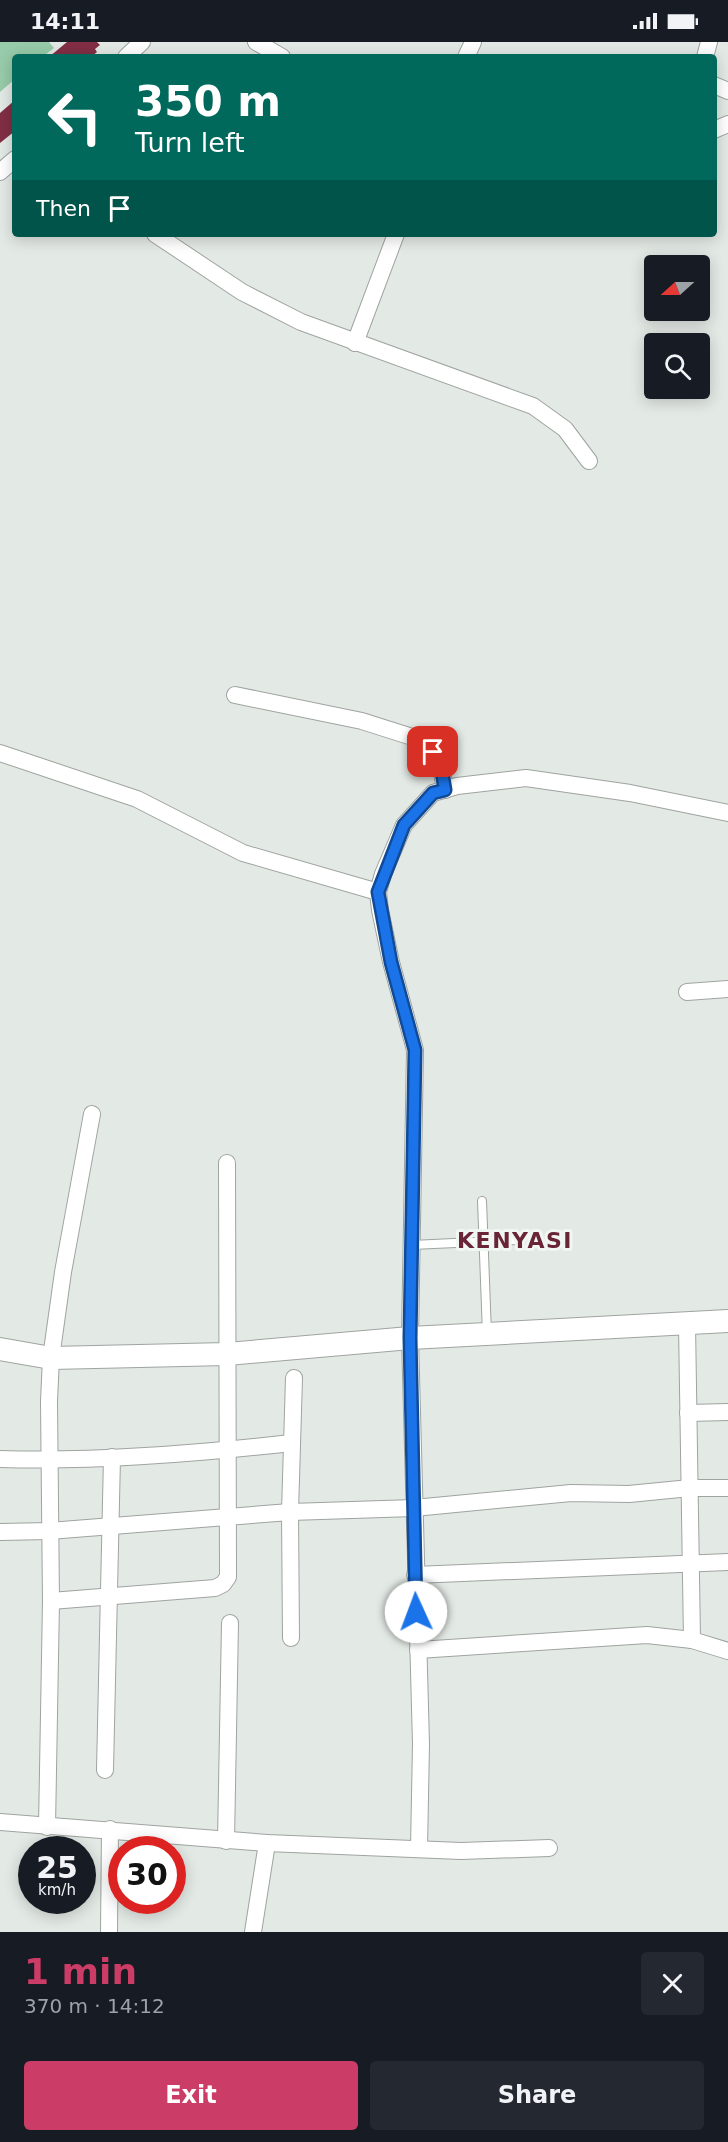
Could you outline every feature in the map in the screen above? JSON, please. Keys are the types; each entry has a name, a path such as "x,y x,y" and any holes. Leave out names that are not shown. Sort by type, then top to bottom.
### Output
{"street":[{"path":"129,54 142,42"},
{"path":"256,42 277,54"},
{"path":"0,172 12,162"},
{"path":"160,237 242,292 301,322 533,406 564,429 589,461"},
{"path":"355,343 395,237"},
{"path":"235,695 362,722 425,741 441,766 445,790"},
{"path":"0,753 137,800 243,853 378,892"},
{"path":"419,1849 421,1744 410,1338 415,1050 391,962 378,892 404,825 433,793 445,790 526,778 630,793 728,813"},
{"path":"687,992 728,989"},
{"path":"47,1827 51,1601 49,1531 51,1358 63,1272 92,1114"},
{"path":"51,1601 215,1588 223,1584 228,1577 227,1163"},
{"path":"0,1349 51,1358 226,1354 410,1338 728,1321"},
{"path":"687,1324 692,1640"},
{"path":"291,1638 290,1512 294,1378"},
{"path":"688,1413 728,1412"},
{"path":"0,1459 51,1461 229,1450 291,1443"},
{"path":"105,1770 111,1596 112,1457"},
{"path":"0,1532 49,1531 290,1512 414,1508 571,1493 629,1494 690,1488 728,1488"},
{"path":"415,1575 728,1562"},
{"path":"226,1841 230,1623"},
{"path":"418,1650 646,1635 692,1640 728,1651"},
{"path":"0,1822 267,1843 461,1851 549,1848"},
{"path":"109,1932 110,1829"},
{"path":"253,1932 267,1843"}],"lane":[{"path":"482,1201 487,1334"},
{"path":"412,1245 518,1240"}],"green space":[{"path":"0,42 49,42 54,48 46,54 12,54 12,82 0,92"}],"building":[{"path":"67,42 97,42 100,45 95,49 97,52 95,54 53,54"},
{"path":"12,103 12,133 0,143 0,113"}],"district":[{"name":"KENYASI","path":"515,1240"}],"route":[{"path":"416,1612 410,1338 415,1050 391,962 378,892 383,874 404,825 433,793 445,790 441,766 433,752"}]}
